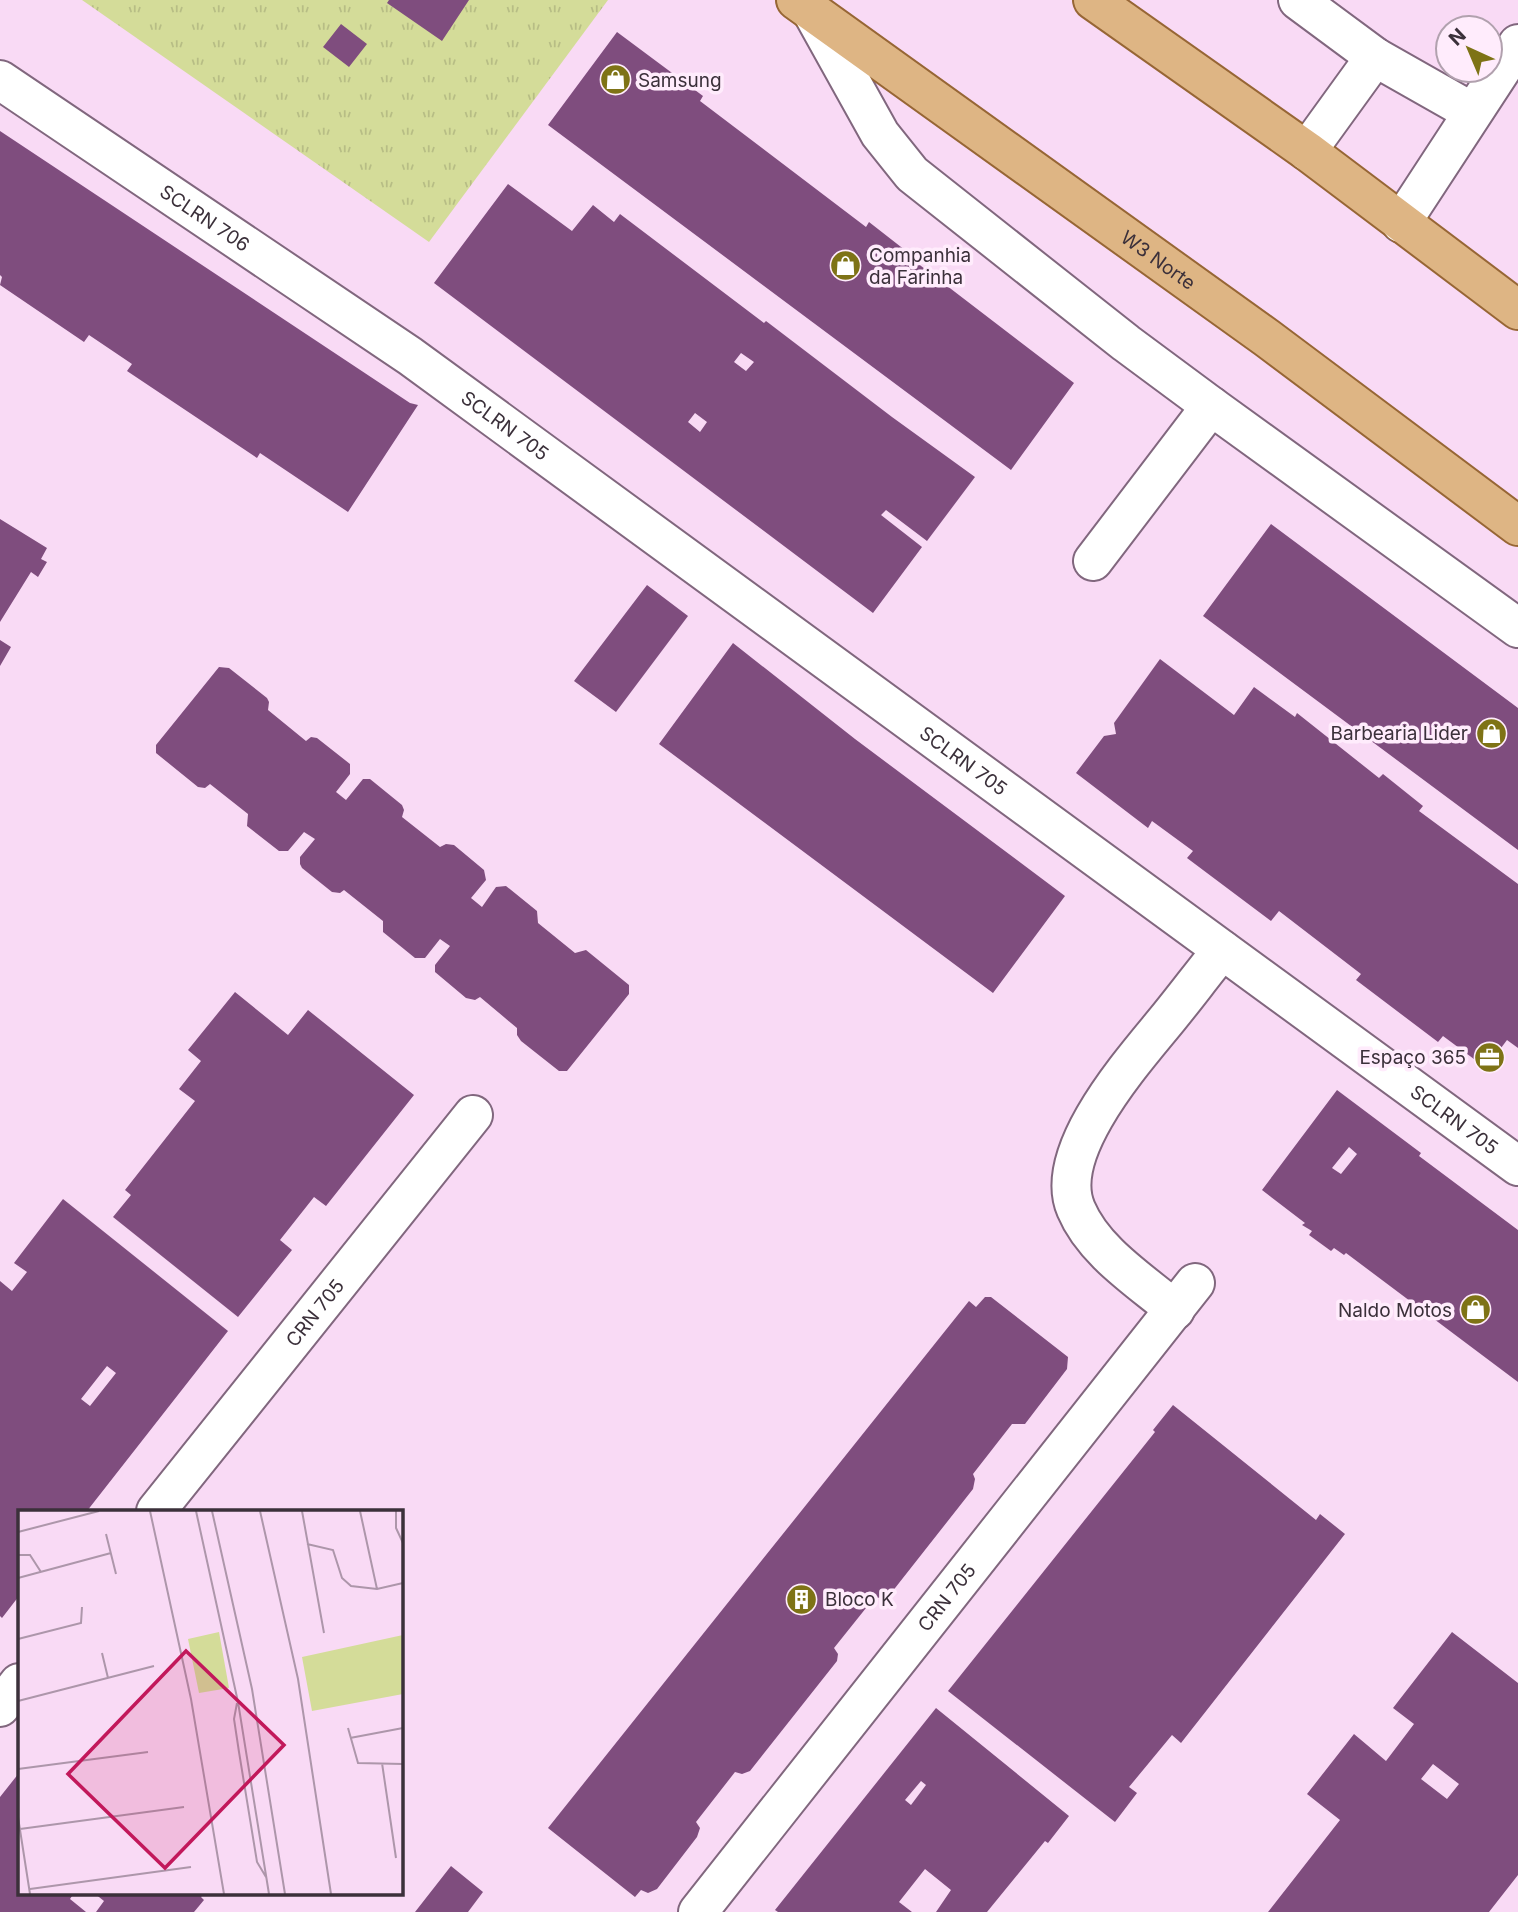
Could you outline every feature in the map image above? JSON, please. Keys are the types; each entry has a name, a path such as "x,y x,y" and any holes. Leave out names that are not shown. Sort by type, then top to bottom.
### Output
{"main road":[{"path":"1093,0 1307,151 1518,310"},
{"name":"W3 Norte","path":"804,5 1267,338 1518,526"}],"street":[{"path":"1298,0 1375,57 1472,112"},
{"path":"804,5 880,134 912,174 1211,407 1518,628"},
{"path":"1401,223 1518,44"},
{"path":"1307,151 1375,57"},
{"name":"SCLRN 706","path":"0,80 410,356"},
{"name":"SCLRN 705","path":"410,356 1518,1166"},
{"path":"1093,561 1211,407"},
{"name":"CRN 705","path":"698,1912 1185,1297 1095,1241 1075,1208 1070,1176 1090,1124 1125,1070 1222,950"},
{"name":"CRN 705","path":"157,1510 472,1115"},
{"path":"0,1707 18,1684"}],"green space":[{"path":"82,0 608,0 429,242"}],"building":[{"path":"389,0 469,0 442,41 387,3"},
{"path":"341,24 367,44 349,67 323,47"},
{"path":"617,32 703,96 700,101 866,227 869,222 910,254 908,256 1074,383 1011,470 548,125"},
{"path":"0,131 410,403 418,405 348,512 260,453 257,458 127,371 132,364 89,335 84,342 0,285"},
{"path":"508,184 572,231 593,205 614,222 620,214 975,477 927,541 886,510 881,515 922,547 873,613 434,283","holes":["741,353 754,362 746,371 734,362","695,413 707,422 700,432 688,422"]},
{"path":"0,519 47,548 41,559 47,562 38,577 31,572 0,622"},
{"path":"1271,524 1518,708 1518,850 1203,616"},
{"path":"647,585 688,616 616,712 574,681"},
{"path":"0,640 11,647 0,666"},
{"path":"733,643 855,739 1065,896 993,993 659,744"},
{"path":"1160,659 1234,715 1254,687 1295,717 1297,713 1379,778 1383,774 1423,806 1419,811 1518,884 1518,1048 1507,1040 1486,1068 1443,1036 1438,1042 1356,980 1361,974 1279,911 1271,921 1187,858 1193,851 1152,821 1148,828 1076,773 1104,736 1116,734 1114,723"},
{"path":"219,667 229,668 267,698 268,710 306,741 311,737 317,738 350,764 350,774 336,792 346,800 363,779 370,779 402,805 402,817 440,847 446,844 454,845 484,870 486,880 471,898 482,907 496,887 506,886 537,911 538,923 575,953 586,950 629,985 629,994 567,1071 559,1071 521,1041 517,1028 480,997 475,1000 466,998 435,972 435,965 450,946 440,939 425,958 415,958 383,932 383,921 344,890 340,893 332,892 302,868 300,857 315,839 304,832 288,851 279,851 247,826 248,814 210,784 205,788 198,787 156,753 156,745"},
{"path":"235,992 288,1035 308,1010 414,1095 326,1206 314,1197 280,1240 292,1250 238,1317 113,1217 131,1195 125,1190 195,1101 179,1089 201,1061 188,1050"},
{"path":"1337,1090 1421,1153 1419,1156 1518,1230 1518,1382 1346,1253 1344,1255 1334,1248 1331,1251 1309,1235 1312,1231 1302,1225 1305,1223 1262,1190","holes":["1349,1147 1357,1154 1341,1174 1332,1168"]},
{"path":"63,1199 228,1331 88,1510 18,1510 18,1597 2,1618 0,1281 12,1291 27,1272 14,1263","holes":["107,1366 116,1373 90,1406 81,1399"]},
{"name":"Bloco K","path":"985,1297 991,1297 1068,1357 1067,1369 1025,1424 1012,1424 973,1474 973,1489 888,1597 874,1598 834,1648 838,1654 837,1661 750,1771 742,1774 735,1772 696,1822 700,1828 697,1837 657,1889 648,1893 641,1890 635,1897 548,1828 969,1301 976,1307"},
{"path":"1173,1405 1316,1520 1320,1514 1345,1534 1181,1743 1172,1735 1129,1787 1137,1793 1115,1822 948,1691 1155,1432 1153,1430"},
{"path":"1452,1632 1518,1683 1518,1875 1489,1912 1268,1912 1340,1820 1307,1794 1354,1734 1386,1761 1414,1724 1393,1708","holes":["1433,1764 1459,1784 1447,1799 1421,1779"]},
{"path":"936,1708 1069,1816 987,1912 936,1912 951,1890 925,1869 899,1902 912,1912 775,1910","holes":["921,1781 926,1785 911,1805 905,1800"]},
{"path":"18,1774 18,1895 73,1895 70,1899 86,1912 0,1912 0,1797"},
{"path":"451,1866 483,1892 468,1912 415,1912"},
{"path":"96,1895 202,1895 204,1900 194,1912 96,1912 104,1901"}],"place":[{"name":"Samsung","path":"615,80"},
{"name":"Companhia da Farinha","path":"846,266"},
{"name":"Barbearia Lider","path":"1491,733"},
{"name":"Espaço 365","path":"1489,1057"},
{"name":"Naldo Motos","path":"1475,1310"},
{"name":"Bloco K","path":"802,1599"}]}
